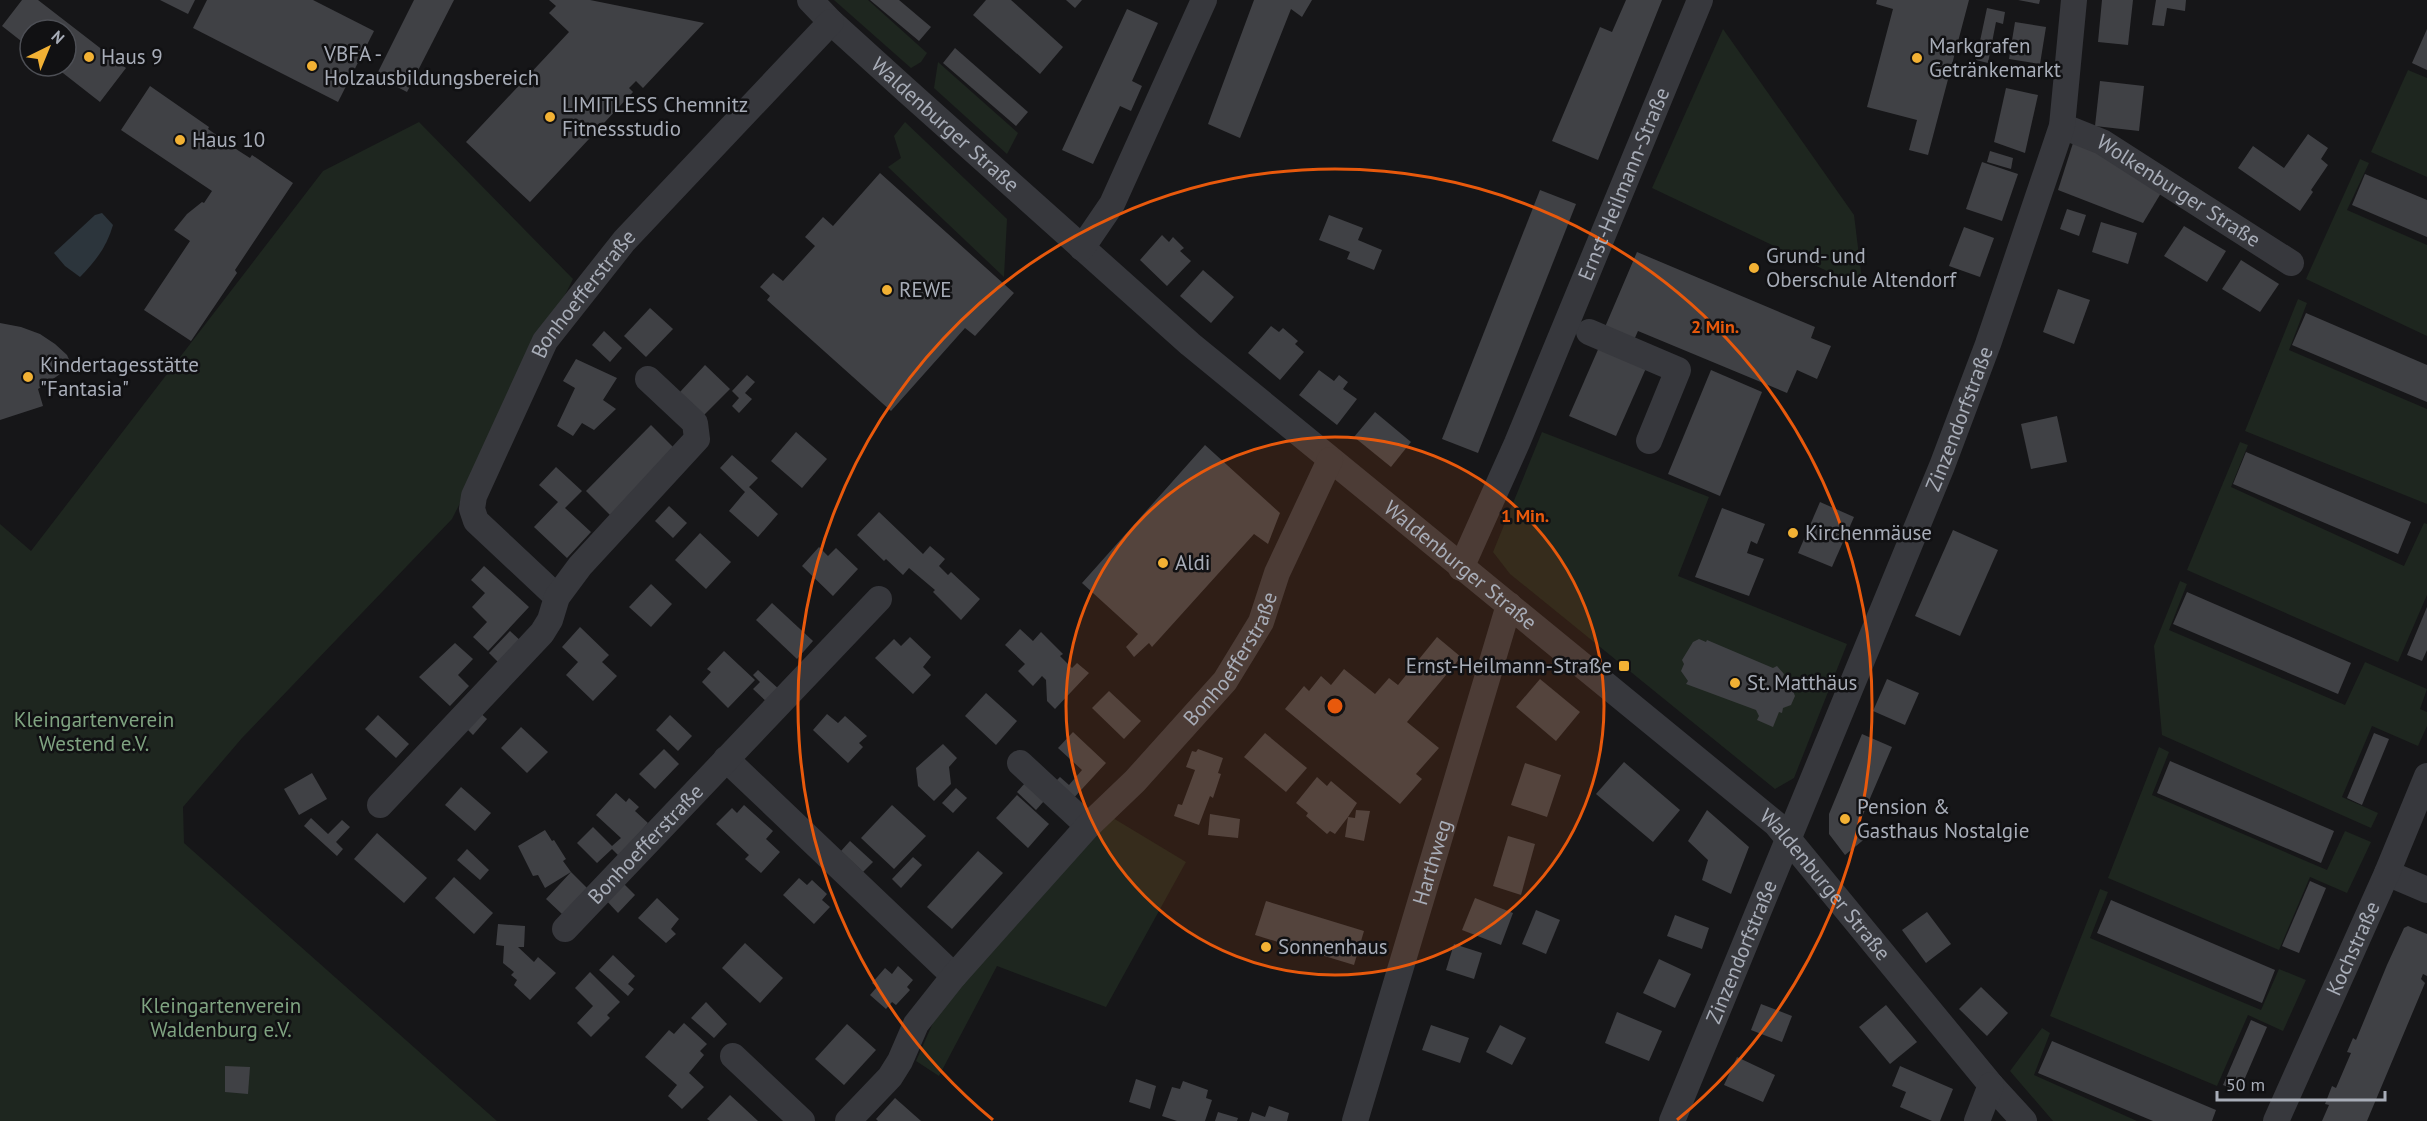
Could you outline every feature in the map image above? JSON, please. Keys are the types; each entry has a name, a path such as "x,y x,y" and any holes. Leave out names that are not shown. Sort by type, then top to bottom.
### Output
{"street":[{"name":"Waldenburger Straße","path":"810,0 831,22 1190,344 1776,824 1991,1085 2024,1121"},
{"path":"1082,248 1112,204 1204,0"},
{"name":"Ernst-Heilmann-Straße","path":"1461,568 1517,443 1700,0"},
{"name":"Zinzendorfstraße","path":"1672,1121 1951,444 1988,344 2062,126 2074,0"},
{"name":"Bonhoefferstraße","path":"558,597 476,521 471,509 474,496 545,341 624,241 831,22"},
{"name":"Wolkenburger Straße","path":"2062,126 2102,142 2291,263"},
{"path":"1589,332 1678,370 1649,441"},
{"path":"380,805 542,633 550,621 558,597 579,566 698,439 695,423 648,379"},
{"name":"Bonhoefferstraße","path":"848,1121 890,1077 900,1061 916,1024 954,976 1088,826 1135,781 1225,681 1261,622 1277,573 1330,460"},
{"name":"Bonhoefferstraße","path":"565,929 879,599"},
{"name":"Harthweg","path":"1355,1121 1509,605"},
{"path":"726,759 954,976"},
{"path":"1020,763 1088,826"},
{"name":"Kochstraße","path":"2276,1121 2387,873 2427,776"},
{"path":"2387,873 2427,890"},
{"path":"733,1056 802,1121"},
{"path":"1977,1121 1991,1085"}],"green space":[{"path":"834,0 868,0 927,53 921,62 911,68"},
{"path":"1723,29 1854,215 1863,288 1652,188"},
{"path":"938,62 1018,133 1007,154 934,88"},
{"path":"2408,70 2427,78 2427,177 2371,152"},
{"path":"419,122 573,279 452,519 242,738 183,807 184,843 497,1121 0,1121 0,524 31,551 323,171"},
{"path":"905,122 1007,219 1004,277 888,167 901,158 894,136"},
{"path":"2360,159 2369,163 2347,210 2427,245 2427,336 2306,279"},
{"path":"2298,299 2307,303 2289,350 2427,409 2427,504 2245,431"},
{"path":"1542,432 1709,497 1678,576 1847,644 1794,778 1775,789 1510,574 1493,552"},
{"path":"2240,442 2248,445 2231,487 2404,566 2424,523 2427,524 2427,595 2398,662 2187,570"},
{"path":"2180,581 2187,584 2169,630 2345,705 2365,662 2427,689 2420,709 2427,712 2427,726 2418,746 2372,726 2342,797 2378,813 2371,828 2162,735 2154,646"},
{"path":"2159,747 2169,752 2152,795 2327,870 2345,831 2371,842 2347,893 2310,877 2279,950 2108,878"},
{"path":"1113,818 1186,862 1106,1007 997,966 939,1076 916,1061 936,1016 984,957"},
{"path":"2100,889 2108,892 2090,938 2261,1010 2279,969 2306,980 2283,1031 2248,1015 2217,1086 2050,1016"},
{"path":"2042,1028 2050,1033 2034,1075 2137,1121 2053,1121 2010,1071"}],"shaded area":[{"path":"102,213 113,225 111,233 100,253 80,277 65,266 54,253 95,215"}],"building":[{"name":"Haus 9","path":"22,0 38,0 61,18 18,18 18,39 2,26"},
{"path":"160,0 195,0 188,14"},
{"name":"VBFA - Holzausbildungsbereich","path":"207,0 313,0 374,31 338,102 193,28"},
{"path":"414,0 454,0 407,92 376,76"},
{"name":"LIMITLESS Chemnitz Fitnessstudio","path":"549,0 590,0 704,23 643,88 636,81 629,88 633,92 530,202 466,142 569,32 549,13 556,6"},
{"path":"870,0 899,0 931,27 919,41"},
{"path":"986,0 1011,0 1063,47 1040,74 973,15"},
{"path":"1066,0 1082,0 1075,8"},
{"path":"1254,0 1312,0 1302,17 1291,9 1240,138 1208,124"},
{"path":"1626,0 1662,0 1598,160 1552,141 1600,27 1612,32"},
{"name":"Markgrafen Getränkemarkt","path":"1877,0 1969,0 1928,155 1909,150 1917,120 1867,107 1893,9 1876,4"},
{"path":"2018,0 2040,0 2039,4"},
{"path":"2102,0 2133,0 2128,45 2098,42"},
{"path":"2156,0 2186,0 2185,11 2167,8 2164,26 2152,25"},
{"path":"1987,8 2005,12 2003,24 1996,22 1988,63 1976,60"},
{"path":"1127,9 1158,23 1132,81 1142,86 1131,111 1120,106 1093,164 1062,150"},
{"path":"2015,22 2046,27 2040,64 2009,59"},
{"path":"2427,29 2427,70 2412,63"},
{"name":"Haus 9","path":"78,31 126,68 100,102 69,78 78,78"},
{"path":"955,48 1028,112 1016,126 943,63"},
{"path":"2100,81 2144,86 2139,131 2095,126"},
{"path":"150,86 239,151 250,158 252,155 293,183 191,341 144,310 190,241 174,230 187,214 202,202 204,203 212,191 121,130"},
{"path":"2006,88 2038,95 2025,153 1994,142"},
{"path":"2308,134 2328,148 2321,159 2328,165 2300,211 2238,168 2253,146 2284,168"},
{"path":"2073,143 2090,148 2161,193 2143,223 2058,190"},
{"path":"1990,151 2013,158 2011,169 1987,162"},
{"path":"1982,162 2018,174 2002,221 1966,209"},
{"name":"REWE","path":"880,173 1014,293 975,336 965,328 891,411 767,300 770,296 760,287 773,273 783,281 815,246 805,237 823,217 833,226"},
{"path":"2365,174 2427,200 2427,237 2352,205"},
{"path":"1540,190 1576,204 1478,453 1442,439"},
{"path":"2067,209 2086,215 2079,236 2060,229"},
{"path":"1329,215 1363,228 1358,240 1382,250 1374,270 1347,259 1350,252 1319,240"},
{"path":"2101,222 2137,233 2128,264 2092,252"},
{"path":"2184,226 2226,251 2207,282 2164,256"},
{"path":"1964,227 1994,238 1980,277 1949,266"},
{"path":"1162,235 1169,242 1173,237 1184,248 1180,251 1191,261 1167,286 1140,260"},
{"path":"1637,252 1815,327 1811,338 1831,346 1817,379 1797,370 1787,393 1638,331 1634,340 1605,327"},
{"path":"2241,260 2279,284 2260,312 2222,289"},
{"path":"1203,270 1234,297 1211,323 1180,296"},
{"path":"2058,289 2090,300 2074,344 2043,332"},
{"path":"650,308 673,329 646,357 624,336"},
{"path":"2306,313 2427,365 2427,402 2292,345"},
{"name":"Kindertagesstätte \"Fantasia\"","path":"0,323 40,334 67,355 72,366 38,389 43,406 0,420"},
{"path":"1271,326 1279,332 1283,328 1298,341 1295,344 1304,352 1280,380 1248,353"},
{"path":"604,331 622,348 610,362 592,345"},
{"path":"1600,345 1647,366 1616,436 1569,416"},
{"path":"576,359 617,378 603,400 616,409 594,430 582,423 573,436 557,426 575,388 563,381"},
{"path":"705,365 730,389 704,415 680,392"},
{"path":"1319,370 1334,381 1339,375 1348,382 1343,389 1357,399 1337,425 1299,395"},
{"path":"1711,370 1762,392 1720,496 1668,474"},
{"path":"747,375 755,382 745,393 752,399 739,413 732,406 739,398 732,391"},
{"path":"1375,412 1411,442 1391,467 1354,437"},
{"path":"2057,416 2067,462 2031,469 2021,424"},
{"path":"651,425 676,450 611,516 586,491"},
{"path":"796,432 827,459 802,488 771,461"},
{"name":"Aldi","path":"1205,445 1280,513 1268,544 1254,534 1152,647 1149,643 1134,657 1126,647 1138,634 1082,583"},
{"path":"2246,452 2411,522 2398,554 2233,484"},
{"path":"732,455 758,478 749,487 778,514 758,537 729,511 745,492 720,468"},
{"path":"556,467 582,491 565,508 591,532 567,558 534,527 558,502 539,485"},
{"path":"1820,502 1854,517 1832,567 1798,553"},
{"path":"669,506 687,523 673,538 655,521"},
{"path":"1722,508 1765,524 1757,544 1751,541 1747,553 1764,559 1749,596 1695,577"},
{"path":"879,512 923,554 930,546 945,559 939,566 948,575 951,572 980,599 961,620 933,592 935,590 909,568 903,575 886,559 884,561 857,535"},
{"path":"1953,530 1998,550 1960,636 1915,616"},
{"path":"700,533 731,562 706,589 675,560"},
{"path":"819,547 828,556 836,548 858,569 833,596 802,566"},
{"path":"484,566 529,607 488,651 473,637 487,622 472,607 485,593 471,580"},
{"path":"651,584 672,604 651,627 629,607"},
{"path":"2187,592 2351,663 2338,694 2173,624"},
{"path":"772,603 813,641 797,659 756,620"},
{"path":"2427,607 2427,650 2422,661 2407,655"},
{"path":"580,627 609,655 602,662 617,676 593,701 566,675 578,662 562,647"},
{"path":"1020,629 1033,641 1041,632 1063,654 1060,656 1072,668 1077,663 1089,673 1055,709 1047,701 1046,680 1042,676 1033,686 1018,671 1025,664 1005,645"},
{"path":"510,631 523,643 502,666 489,653"},
{"path":"910,637 931,657 923,667 931,675 913,694 875,658 894,639 901,646"},
{"path":"1437,637 1461,657 1407,722 1439,748 1416,774 1422,779 1400,804 1285,709 1304,686 1309,691 1321,676 1331,685 1344,669 1375,694 1389,678 1398,685"},
{"name":"St. Matthäus","path":"1699,639 1706,642 1707,640 1773,668 1777,666 1784,674 1781,682 1789,685 1795,682 1791,686 1795,696 1791,705 1783,708 1782,713 1779,712 1773,727 1757,720 1759,716 1756,710 1686,684 1688,681 1681,671 1684,664 1682,660 1693,642"},
{"path":"455,643 473,659 458,675 469,686 450,706 419,677"},
{"path":"724,651 755,680 728,708 702,682 711,672 707,669"},
{"path":"758,670 781,691 769,704 753,689 760,682 753,675"},
{"path":"1540,679 1580,712 1556,741 1516,707"},
{"path":"1887,679 1919,693 1905,725 1873,711"},
{"path":"1109,691 1141,721 1124,739 1092,708"},
{"path":"986,693 1017,721 996,745 965,716"},
{"path":"478,711 487,719 473,735 465,727"},
{"path":"827,714 838,723 845,716 867,736 859,743 863,747 848,763 813,730"},
{"path":"378,715 409,744 396,758 365,729"},
{"path":"670,715 692,736 678,751 656,730"},
{"path":"521,727 548,752 527,773 501,748"},
{"path":"1073,732 1106,763 1070,802 1052,785 1060,777 1069,785 1082,770 1058,748"},
{"path":"1265,733 1307,768 1286,792 1244,757"},
{"path":"2374,733 2389,739 2362,805 2347,798"},
{"path":"1862,734 1892,747 1859,824 1867,837 1845,855 1829,834 1829,814"},
{"path":"943,744 957,758 949,767 951,784 934,801 918,786 916,768"},
{"path":"664,749 679,764 655,789 639,774"},
{"path":"1198,749 1223,758 1218,773 1221,774 1213,798 1210,796 1199,825 1174,816 1178,804 1182,805 1195,770 1186,767 1192,751 1196,752"},
{"path":"2170,761 2334,831 2321,863 2157,793"},
{"path":"1624,762 1680,810 1653,842 1596,794"},
{"path":"1525,763 1561,775 1547,817 1511,805"},
{"path":"312,773 327,799 299,815 284,789"},
{"path":"1317,777 1327,786 1331,781 1357,803 1335,834 1330,831 1327,834 1306,816 1308,813 1296,803"},
{"path":"1025,783 1044,801 1036,810 1017,792"},
{"path":"461,787 491,813 475,831 445,805"},
{"path":"956,788 967,798 953,813 942,803"},
{"path":"616,793 626,802 629,798 639,807 635,811 648,823 619,856 612,849 597,863 577,843 593,827 612,846 621,838 596,815"},
{"path":"1017,795 1049,824 1028,848 996,818"},
{"path":"744,805 773,831 766,839 780,852 761,873 745,859 749,855 716,824 732,808 737,813"},
{"path":"892,805 926,836 894,869 861,838"},
{"path":"1356,810 1370,811 1364,841 1345,837 1348,817 1355,818"},
{"path":"1707,810 1749,847 1731,894 1702,880 1708,860 1688,841"},
{"path":"1210,814 1240,819 1238,838 1208,835"},
{"path":"311,818 328,834 342,820 350,827 336,842 343,849 337,856 304,826"},
{"path":"545,830 566,859 563,861 571,872 545,888 538,875 533,876 518,846"},
{"path":"377,833 427,878 404,903 354,859"},
{"path":"1508,836 1535,844 1521,895 1493,886"},
{"path":"850,841 873,862 863,872 841,851"},
{"path":"467,849 489,870 480,880 457,860"},
{"path":"978,851 1003,873 952,929 927,907"},
{"path":"913,857 922,865 901,888 892,879"},
{"path":"571,872 590,891 562,914 546,899"},
{"path":"454,877 493,913 474,934 435,898"},
{"path":"799,878 807,885 812,880 827,894 822,900 830,907 814,924 783,895"},
{"path":"620,880 635,895 618,913 604,898"},
{"path":"2310,881 2326,888 2299,953 2282,946"},
{"path":"657,898 679,919 671,929 676,934 666,943 638,918"},
{"path":"1475,898 1513,913 1501,945 1462,930"},
{"path":"2111,900 2275,970 2262,1003 2097,933"},
{"path":"1266,901 1364,931 1354,965 1255,935"},
{"path":"1536,910 1560,920 1546,954 1522,944"},
{"path":"1927,912 1951,944 1926,963 1902,930"},
{"path":"1675,915 1709,928 1702,949 1667,936"},
{"path":"498,924 525,926 524,947 518,947 534,962 538,957 556,973 530,1000 514,985 517,980 511,975 514,972 503,963 504,946 496,945"},
{"path":"2408,926 2427,934 2427,976 2423,974 2421,979 2425,983 2367,1121 2322,1121 2329,1105 2325,1104 2332,1086 2336,1088 2351,1053 2347,1052 2353,1038 2356,1040 2387,965 2404,928"},
{"path":"745,943 783,978 760,1003 722,968"},
{"path":"1454,944 1482,953 1474,979 1446,970"},
{"path":"613,955 635,976 628,984 634,989 628,996 599,970"},
{"path":"1659,959 1691,974 1675,1008 1643,993"},
{"path":"898,966 913,980 907,987 910,990 896,1005 892,1002 886,1009 870,995 877,987 872,983 885,968 892,974"},
{"path":"590,972 620,1002 607,1015 610,1018 591,1037 577,1023 593,1006 575,988"},
{"path":"1981,987 2008,1013 1987,1036 1959,1009"},
{"path":"706,1002 727,1024 714,1038 691,1018"},
{"path":"1761,1004 1792,1016 1782,1042 1751,1030"},
{"path":"1886,1005 1917,1042 1890,1064 1859,1027"},
{"path":"1617,1012 1662,1031 1649,1061 1605,1043"},
{"path":"2251,1020 2267,1027 2239,1092 2223,1085"},
{"path":"684,1023 707,1044 700,1051 704,1055 689,1073 704,1087 682,1109 668,1096 677,1085 645,1057 669,1030 674,1034"},
{"path":"847,1024 876,1050 844,1085 815,1059"},
{"path":"1431,1025 1469,1038 1460,1063 1422,1050"},
{"path":"1500,1025 1526,1038 1512,1065 1486,1052"},
{"path":"2052,1041 2216,1110 2212,1121 2153,1121 2038,1073"},
{"path":"1737,1057 1775,1075 1763,1102 1724,1085"},
{"path":"225,1066 250,1067 248,1094 225,1092"},
{"path":"1900,1066 1953,1089 1940,1121 1932,1121 1900,1107 1906,1092 1892,1086"},
{"path":"1136,1079 1156,1086 1150,1109 1129,1102"},
{"path":"1183,1081 1208,1090 1206,1098 1212,1100 1205,1121 1177,1121 1162,1116 1172,1087 1180,1089"},
{"path":"730,1095 758,1121 710,1121 707,1119"},
{"path":"895,1098 921,1121 878,1121 876,1119"},
{"path":"1269,1106 1289,1113 1287,1121 1249,1121 1252,1112 1265,1117"},
{"path":"1218,1112 1238,1118 1237,1121 1215,1121"}],"place":[{"name":"Haus 9","path":"89,57"},
{"name":"Markgrafen Getränkemarkt","path":"1917,58"},
{"name":"VBFA - Holzausbildungsbereich","path":"312,66"},
{"name":"LIMITLESS Chemnitz Fitnessstudio","path":"550,117"},
{"name":"Haus 10","path":"180,140"},
{"name":"Grund- und Oberschule Altendorf","path":"1754,268"},
{"name":"REWE","path":"887,290"},
{"name":"Kindertagesstätte \"Fantasia\"","path":"28,377"},
{"name":"Kirchenmäuse","path":"1793,533"},
{"name":"Aldi","path":"1163,563"},
{"name":"Ernst-Heilmann-Straße","path":"1624,666"},
{"name":"St. Matthäus","path":"1735,683"},
{"name":"Pension & Gasthaus Nostalgie","path":"1845,819"},
{"name":"Sonnenhaus","path":"1266,947"}],"park label":[{"name":"Kleingartenverein Westend e.V.","path":"94,732"},
{"name":"Kleingartenverein Waldenburg e.V.","path":"221,1018"}]}
